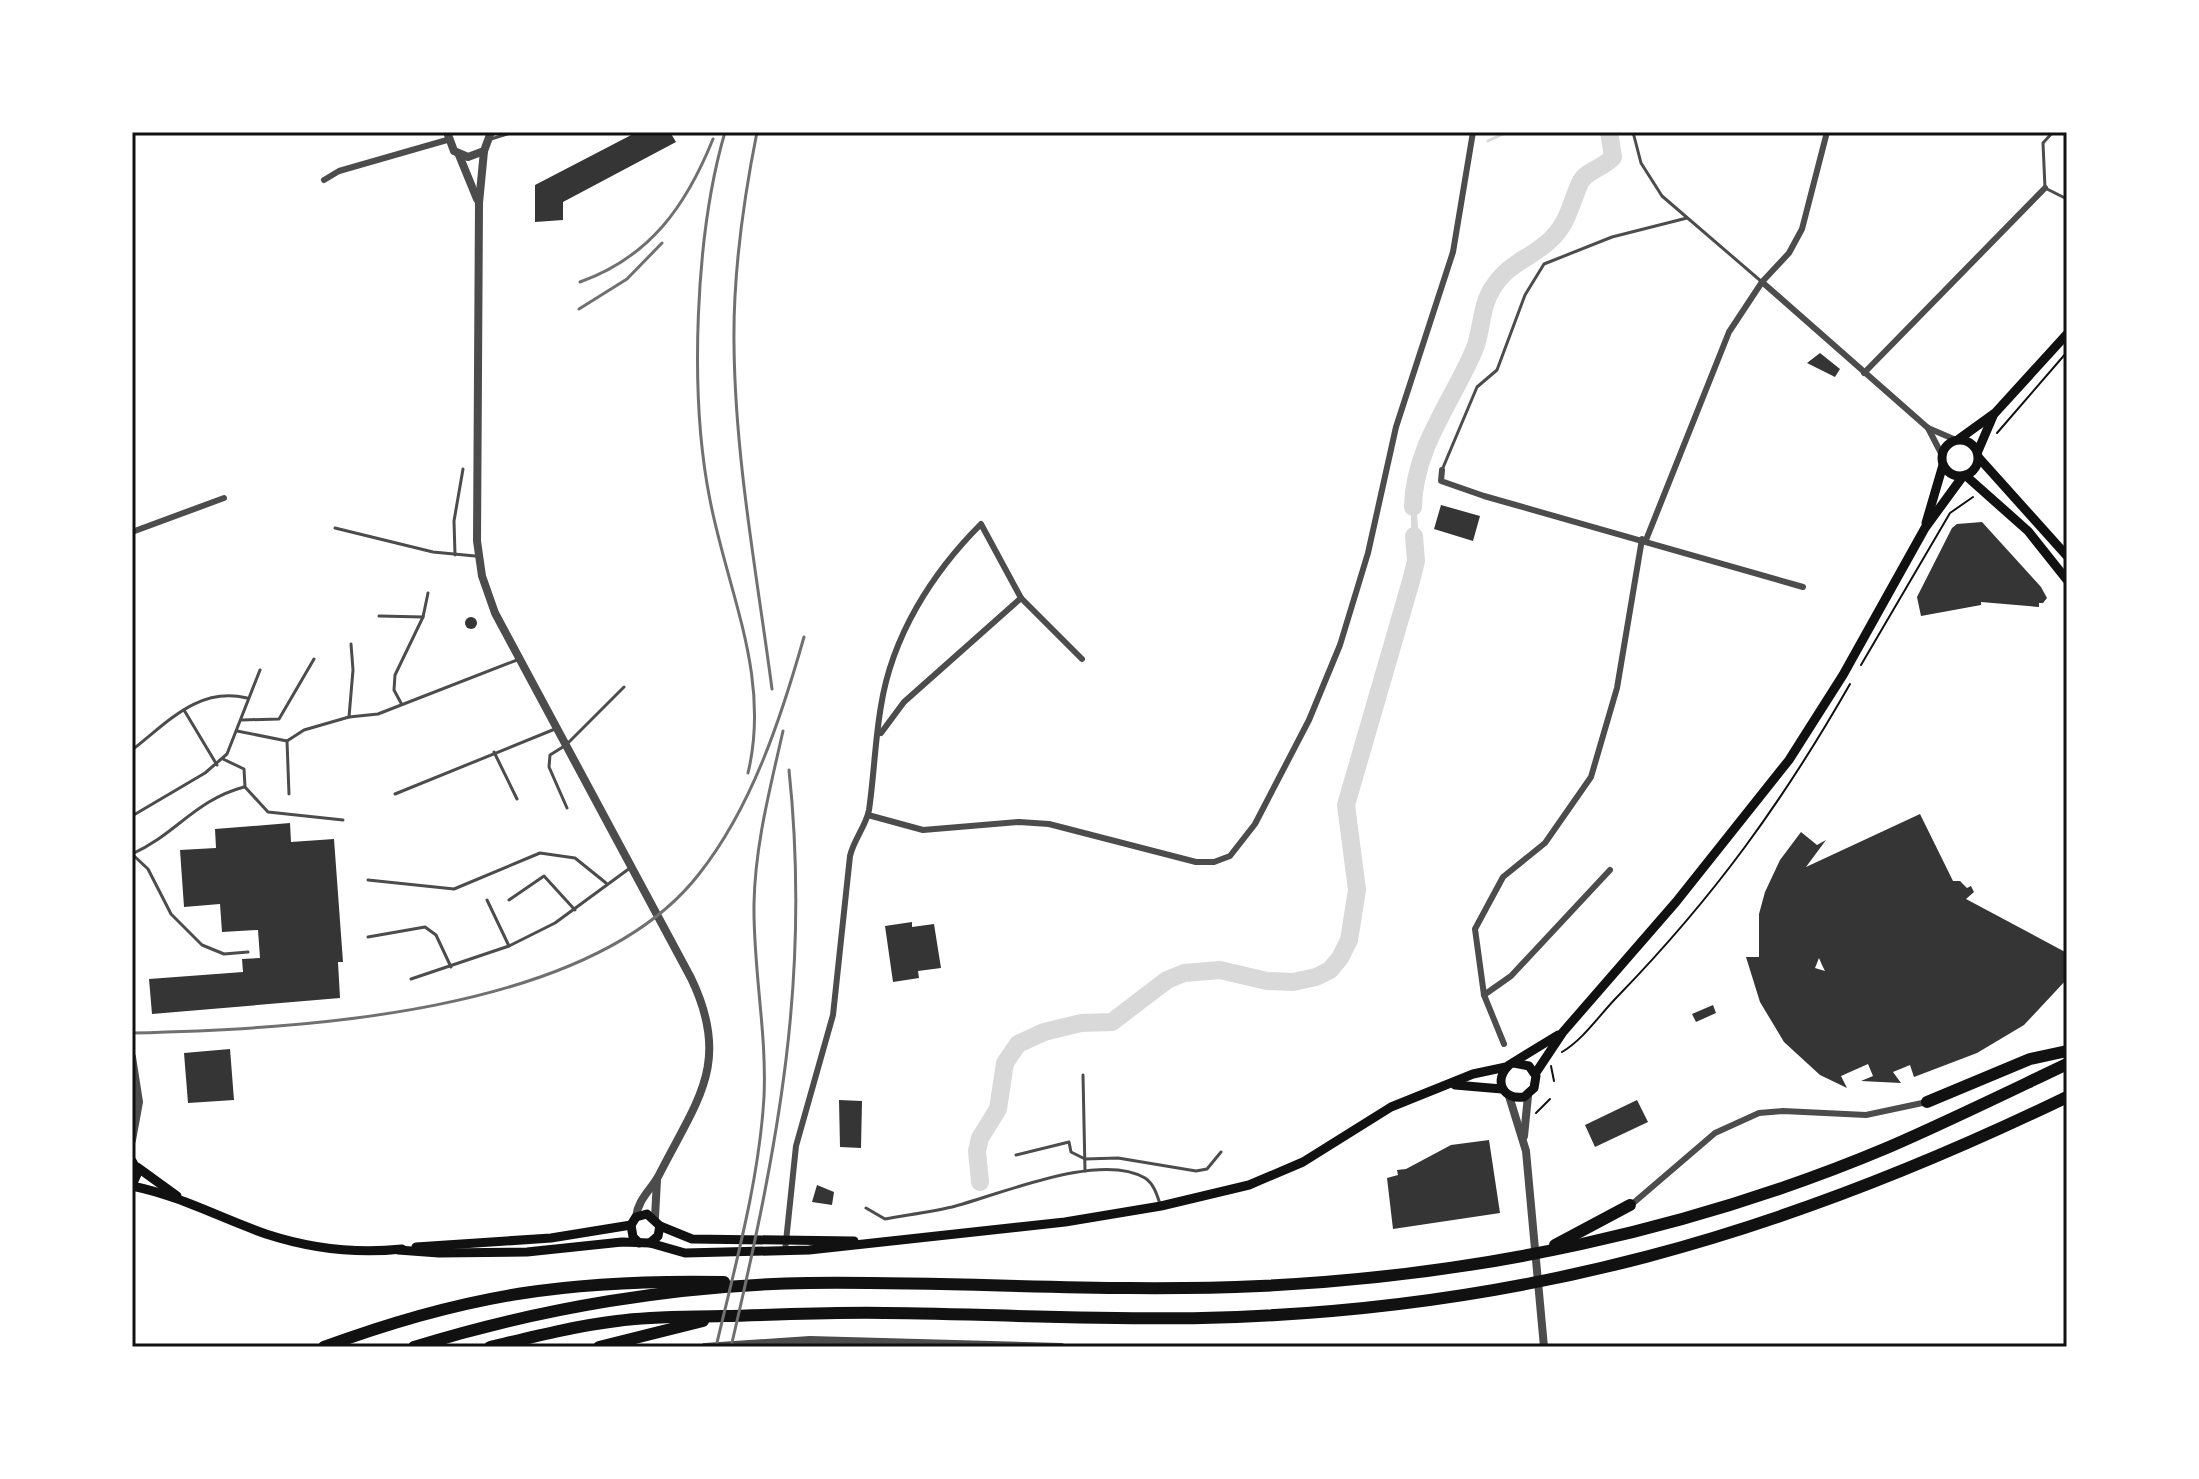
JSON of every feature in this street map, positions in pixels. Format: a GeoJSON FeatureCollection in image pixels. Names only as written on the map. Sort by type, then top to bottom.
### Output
{"type":"FeatureCollection","features":[{"type":"Feature","properties":{"kind":"highway"},"geometry":{"type":"LineString","coordinates":[[1927,1102],[2030,1059],[2067,1051]]}},
{"type":"Feature","properties":{"kind":"highway"},"geometry":{"type":"LineString","coordinates":[[324,1347],[454,1305],[538,1289],[636,1282],[1157,1289],[1264,1286],[1412,1273],[1539,1253],[1640,1230],[1779,1188],[1890,1146],[2067,1064]]}},
{"type":"Feature","properties":{"kind":"highway"},"geometry":{"type":"LineString","coordinates":[[490,1347],[621,1320],[859,1313],[1232,1317],[1381,1307],[1475,1294],[1596,1271],[1752,1229],[1900,1174],[2067,1097]]}},
{"type":"Feature","properties":{"kind":"highway"},"geometry":{"type":"LineString","coordinates":[[1539,1253],[1630,1205]]}},
{"type":"Feature","properties":{"kind":"highway"},"geometry":{"type":"LineString","coordinates":[[414,1347],[489,1326],[601,1304],[675,1293],[804,1283]]}},
{"type":"Feature","properties":{"kind":"highway"},"geometry":{"type":"LineString","coordinates":[[599,1347],[722,1316]]}},
{"type":"Feature","properties":{"kind":"main road"},"geometry":{"type":"LineString","coordinates":[[1925,528],[1946,445],[1995,413],[2067,334]]}},
{"type":"Feature","properties":{"kind":"main road"},"geometry":{"type":"LineString","coordinates":[[1448,1085],[1528,1096],[1534,1088],[1535,1074],[1563,1032],[1676,902],[1789,760],[1843,675],[1925,528],[1964,476],[1973,471],[1995,413]]}},
{"type":"Feature","properties":{"kind":"main road"},"geometry":{"type":"LineString","coordinates":[[1958,439],[1971,442],[2067,556]]}},
{"type":"Feature","properties":{"kind":"main road"},"geometry":{"type":"LineString","coordinates":[[1943,460],[1954,475],[1964,476],[2028,531],[2067,580]]}},
{"type":"Feature","properties":{"kind":"main road"},"geometry":{"type":"LineString","coordinates":[[134,1164],[137,1177],[132,1185],[177,1196],[267,1234],[346,1250],[527,1252],[609,1242],[650,1243],[685,1253],[785,1251],[1014,1228],[1161,1206],[1232,1191],[1284,1172],[1377,1114],[1448,1085],[1510,1065],[1563,1032]]}},
{"type":"Feature","properties":{"kind":"main road"},"geometry":{"type":"LineString","coordinates":[[1510,1065],[1529,1066],[1535,1074]]}},
{"type":"Feature","properties":{"kind":"main road"},"geometry":{"type":"LineString","coordinates":[[1506,1092],[1500,1079],[1510,1065]]}},
{"type":"Feature","properties":{"kind":"main road"},"geometry":{"type":"LineString","coordinates":[[134,1164],[177,1196]]}},
{"type":"Feature","properties":{"kind":"main road"},"geometry":{"type":"LineString","coordinates":[[398,1250],[551,1238],[633,1221],[647,1214],[692,1239],[864,1242]]}},
{"type":"Feature","properties":{"kind":"main road"},"geometry":{"type":"LineString","coordinates":[[633,1221],[633,1237],[639,1243]]}},
{"type":"Feature","properties":{"kind":"main road"},"geometry":{"type":"LineString","coordinates":[[650,1243],[658,1236],[658,1222]]}},
{"type":"Feature","properties":{"kind":"street"},"geometry":{"type":"LineString","coordinates":[[868,815],[923,830],[1019,822],[1049,824],[1196,862],[1214,862],[1230,856],[1255,824],[1309,720],[1357,598],[1396,427],[1453,252],[1473,132]]}},
{"type":"Feature","properties":{"kind":"street"},"geometry":{"type":"LineString","coordinates":[[1504,1044],[1484,995],[1475,929],[1503,877],[1545,843],[1591,777],[1617,688],[1644,540],[1729,332],[1762,282],[1789,253],[1802,229],[1813,198],[1827,132]]}},
{"type":"Feature","properties":{"kind":"street"},"geometry":{"type":"LineString","coordinates":[[491,135],[484,151],[479,203],[478,556],[491,603],[699,994],[710,1035],[705,1089],[657,1179],[643,1196],[633,1221]]}},
{"type":"Feature","properties":{"kind":"street"},"geometry":{"type":"LineString","coordinates":[[324,180],[339,171],[447,136],[459,155],[479,203]]}},
{"type":"Feature","properties":{"kind":"street"},"geometry":{"type":"LineString","coordinates":[[459,155],[477,156],[484,151]]}},
{"type":"Feature","properties":{"kind":"street"},"geometry":{"type":"LineString","coordinates":[[1864,373],[2045,188]]}},
{"type":"Feature","properties":{"kind":"street"},"geometry":{"type":"LineString","coordinates":[[1762,282],[1928,428],[1958,439]]}},
{"type":"Feature","properties":{"kind":"street"},"geometry":{"type":"LineString","coordinates":[[1928,428],[1943,460]]}},
{"type":"Feature","properties":{"kind":"street"},"geometry":{"type":"LineString","coordinates":[[1442,470],[1441,481],[1484,496],[1803,587]]}},
{"type":"Feature","properties":{"kind":"street"},"geometry":{"type":"LineString","coordinates":[[132,532],[224,498]]}},
{"type":"Feature","properties":{"kind":"street"},"geometry":{"type":"LineString","coordinates":[[785,1251],[796,1146],[833,1015],[850,856],[856,835],[868,815],[880,706],[891,666],[922,597],[947,558],[981,524],[1021,598],[1082,659]]}},
{"type":"Feature","properties":{"kind":"street"},"geometry":{"type":"LineString","coordinates":[[879,736],[904,702],[1021,598]]}},
{"type":"Feature","properties":{"kind":"street"},"geometry":{"type":"LineString","coordinates":[[1484,995],[1511,976],[1610,870]]}},
{"type":"Feature","properties":{"kind":"street"},"geometry":{"type":"LineString","coordinates":[[132,1057],[139,1102],[132,1140]]}},
{"type":"Feature","properties":{"kind":"street"},"geometry":{"type":"LineString","coordinates":[[1506,1092],[1524,1137]]}},
{"type":"Feature","properties":{"kind":"street"},"geometry":{"type":"LineString","coordinates":[[1528,1096],[1524,1137],[1544,1347]]}},
{"type":"Feature","properties":{"kind":"street"},"geometry":{"type":"LineString","coordinates":[[1630,1205],[1715,1133],[1759,1113],[1866,1115],[1927,1102]]}},
{"type":"Feature","properties":{"kind":"street"},"geometry":{"type":"LineString","coordinates":[[657,1179],[658,1222]]}},
{"type":"Feature","properties":{"kind":"street"},"geometry":{"type":"LineString","coordinates":[[1534,1347],[1542,1334]]}},
{"type":"Feature","properties":{"kind":"street"},"geometry":{"type":"LineString","coordinates":[[705,1347],[810,1343],[1061,1347]]}},
{"type":"Feature","properties":{"kind":"lane"},"geometry":{"type":"LineString","coordinates":[[491,135],[514,132]]}},
{"type":"Feature","properties":{"kind":"lane"},"geometry":{"type":"LineString","coordinates":[[1633,132],[1649,179],[1687,218],[1762,282]]}},
{"type":"Feature","properties":{"kind":"lane"},"geometry":{"type":"LineString","coordinates":[[2053,132],[2043,143],[2045,188],[2067,199]]}},
{"type":"Feature","properties":{"kind":"lane"},"geometry":{"type":"LineString","coordinates":[[1442,470],[1477,387],[1497,370],[1525,295],[1544,264],[1612,237],[1687,218]]}},
{"type":"Feature","properties":{"kind":"lane"},"geometry":{"type":"LineString","coordinates":[[455,555],[454,521],[463,469]]}},
{"type":"Feature","properties":{"kind":"lane"},"geometry":{"type":"LineString","coordinates":[[335,528],[455,555],[478,556]]}},
{"type":"Feature","properties":{"kind":"lane"},"geometry":{"type":"LineString","coordinates":[[401,703],[394,690],[395,675],[423,617],[428,593]]}},
{"type":"Feature","properties":{"kind":"lane"},"geometry":{"type":"LineString","coordinates":[[379,616],[423,617]]}},
{"type":"Feature","properties":{"kind":"lane"},"geometry":{"type":"LineString","coordinates":[[349,717],[353,670],[351,644]]}},
{"type":"Feature","properties":{"kind":"lane"},"geometry":{"type":"LineString","coordinates":[[242,720],[279,719],[314,659]]}},
{"type":"Feature","properties":{"kind":"lane"},"geometry":{"type":"LineString","coordinates":[[237,731],[287,741],[304,730],[349,717],[378,714],[520,659]]}},
{"type":"Feature","properties":{"kind":"lane"},"geometry":{"type":"LineString","coordinates":[[132,816],[223,759],[242,720],[247,698],[260,670]]}},
{"type":"Feature","properties":{"kind":"lane"},"geometry":{"type":"LineString","coordinates":[[567,808],[549,767],[550,755],[566,745],[624,687]]}},
{"type":"Feature","properties":{"kind":"lane"},"geometry":{"type":"LineString","coordinates":[[132,750],[200,699],[218,694],[247,698]]}},
{"type":"Feature","properties":{"kind":"lane"},"geometry":{"type":"LineString","coordinates":[[184,710],[217,765]]}},
{"type":"Feature","properties":{"kind":"lane"},"geometry":{"type":"LineString","coordinates":[[395,794],[557,728]]}},
{"type":"Feature","properties":{"kind":"lane"},"geometry":{"type":"LineString","coordinates":[[287,741],[289,794]]}},
{"type":"Feature","properties":{"kind":"lane"},"geometry":{"type":"LineString","coordinates":[[494,752],[517,799]]}},
{"type":"Feature","properties":{"kind":"lane"},"geometry":{"type":"LineString","coordinates":[[223,759],[244,769],[245,787],[272,815],[343,820]]}},
{"type":"Feature","properties":{"kind":"lane"},"geometry":{"type":"LineString","coordinates":[[245,787],[223,793],[197,808],[153,845],[132,854],[148,869],[171,914],[202,945],[216,953],[248,952]]}},
{"type":"Feature","properties":{"kind":"lane"},"geometry":{"type":"LineString","coordinates":[[368,880],[454,889],[540,853],[575,858],[606,883]]}},
{"type":"Feature","properties":{"kind":"lane"},"geometry":{"type":"LineString","coordinates":[[411,979],[509,946],[576,910],[606,883],[630,868]]}},
{"type":"Feature","properties":{"kind":"lane"},"geometry":{"type":"LineString","coordinates":[[509,900],[544,876],[576,910]]}},
{"type":"Feature","properties":{"kind":"lane"},"geometry":{"type":"LineString","coordinates":[[487,900],[509,946]]}},
{"type":"Feature","properties":{"kind":"lane"},"geometry":{"type":"LineString","coordinates":[[368,937],[425,927],[436,935],[451,967]]}},
{"type":"Feature","properties":{"kind":"lane"},"geometry":{"type":"LineString","coordinates":[[1083,1075],[1085,1171]]}},
{"type":"Feature","properties":{"kind":"lane"},"geometry":{"type":"LineString","coordinates":[[1016,1155],[1069,1142],[1071,1152],[1085,1159],[1118,1158],[1196,1171],[1207,1169],[1221,1152]]}},
{"type":"Feature","properties":{"kind":"lane"},"geometry":{"type":"LineString","coordinates":[[866,1208],[885,1219],[949,1207],[1050,1177],[1085,1171],[1124,1173],[1145,1178],[1156,1191],[1161,1206]]}},
{"type":"Feature","properties":{"kind":"path"},"geometry":{"type":"LineString","coordinates":[[1993,440],[2067,352]]}},
{"type":"Feature","properties":{"kind":"path"},"geometry":{"type":"LineString","coordinates":[[1969,502],[1977,493]]}},
{"type":"Feature","properties":{"kind":"path"},"geometry":{"type":"LineString","coordinates":[[1554,1080],[1551,1065],[1555,1058],[1573,1044],[1616,998]]}},
{"type":"Feature","properties":{"kind":"path"},"geometry":{"type":"LineString","coordinates":[[1534,1114],[1550,1100]]}},
{"type":"Feature","properties":{"kind":"shaded area"},"geometry":{"type":"Polygon","coordinates":[[[1410,481],[1419,483],[1417,515],[1421,561],[1412,560],[1410,481]]]}},
{"type":"Feature","properties":{"kind":"building"},"geometry":{"type":"Polygon","coordinates":[[[637,132],[670,132],[676,142],[563,202],[563,220],[535,222],[535,185],[637,132]]]}},
{"type":"Feature","properties":{"kind":"building"},"geometry":{"type":"Polygon","coordinates":[[[1820,353],[1840,369],[1835,377],[1807,363],[1820,353]]]}},
{"type":"Feature","properties":{"kind":"building"},"geometry":{"type":"Polygon","coordinates":[[[1441,505],[1480,516],[1473,541],[1434,529],[1441,505]]]}},
{"type":"Feature","properties":{"kind":"building"},"geometry":{"type":"Polygon","coordinates":[[[1982,522],[2041,587],[2047,598],[2039,603],[2039,607],[1981,602],[1981,605],[1921,616],[1917,597],[1952,528],[1957,524],[1982,522]]]}},
{"type":"Feature","properties":{"kind":"building"},"geometry":{"type":"Polygon","coordinates":[[[471,617],[477,623],[471,629],[465,623],[471,617]]]}},
{"type":"Feature","properties":{"kind":"building"},"geometry":{"type":"Polygon","coordinates":[[[1920,814],[1953,881],[1960,881],[1967,888],[1971,886],[1974,892],[1966,899],[2067,953],[2067,979],[2024,1025],[1977,1053],[1914,1077],[1910,1065],[1893,1072],[1901,1083],[1861,1081],[1873,1076],[1868,1064],[1841,1076],[1847,1088],[1820,1075],[1784,1042],[1760,1002],[1746,957],[1759,957],[1759,914],[1765,892],[1780,860],[1801,832],[1817,845],[1826,840],[1806,867],[1920,814]],[[1819,958],[1815,968],[1825,971],[1819,958]]]}},
{"type":"Feature","properties":{"kind":"building"},"geometry":{"type":"Polygon","coordinates":[[[290,823],[291,842],[334,839],[343,962],[338,962],[340,998],[152,1014],[149,979],[243,972],[242,959],[260,958],[258,930],[222,932],[220,904],[184,907],[180,850],[216,848],[215,829],[290,823]]]}},
{"type":"Feature","properties":{"kind":"building"},"geometry":{"type":"Polygon","coordinates":[[[912,922],[912,927],[934,924],[941,968],[918,971],[919,978],[893,982],[885,926],[912,922]]]}},
{"type":"Feature","properties":{"kind":"building"},"geometry":{"type":"Polygon","coordinates":[[[1713,1005],[1716,1013],[1696,1022],[1692,1014],[1713,1005]]]}},
{"type":"Feature","properties":{"kind":"building"},"geometry":{"type":"Polygon","coordinates":[[[230,1049],[234,1100],[188,1103],[184,1053],[230,1049]]]}},
{"type":"Feature","properties":{"kind":"building"},"geometry":{"type":"Polygon","coordinates":[[[839,1100],[862,1101],[861,1148],[840,1147],[839,1100]]]}},
{"type":"Feature","properties":{"kind":"building"},"geometry":{"type":"Polygon","coordinates":[[[1637,1100],[1648,1122],[1595,1147],[1585,1125],[1637,1100]]]}},
{"type":"Feature","properties":{"kind":"building"},"geometry":{"type":"Polygon","coordinates":[[[1489,1140],[1500,1213],[1393,1229],[1387,1178],[1398,1175],[1397,1170],[1406,1169],[1451,1145],[1489,1140]]]}},
{"type":"Feature","properties":{"kind":"building"},"geometry":{"type":"Polygon","coordinates":[[[817,1185],[834,1192],[832,1205],[812,1202],[817,1185]]]}},
{"type":"Feature","properties":{"kind":"waterway"},"geometry":{"type":"LineString","coordinates":[[1488,141],[1507,132]]}},
{"type":"Feature","properties":{"kind":"waterway"},"geometry":{"type":"LineString","coordinates":[[1413,507],[1415,485],[1427,444],[1475,348],[1488,296],[1505,273],[1555,235],[1564,222],[1582,179],[1613,157],[1609,132]]}},
{"type":"Feature","properties":{"kind":"waterway"},"geometry":{"type":"LineString","coordinates":[[980,1182],[977,1151],[980,1138],[998,1109],[1005,1063],[1018,1044],[1044,1032],[1081,1023],[1112,1022],[1167,980],[1184,973],[1220,970],[1267,981],[1293,982],[1330,970],[1340,958],[1349,940],[1357,890],[1346,805],[1411,581],[1416,561],[1414,536]]}},
{"type":"Feature","properties":{"kind":"railway"},"geometry":{"type":"LineString","coordinates":[[725,132],[707,218],[702,266],[698,315],[699,413],[710,500],[751,669],[754,738],[748,773]]}},
{"type":"Feature","properties":{"kind":"railway"},"geometry":{"type":"LineString","coordinates":[[757,132],[747,185],[735,290],[735,387],[743,474],[772,689]]}},
{"type":"Feature","properties":{"kind":"railway"},"geometry":{"type":"LineString","coordinates":[[580,282],[627,259],[663,226],[691,186],[713,139]]}},
{"type":"Feature","properties":{"kind":"railway"},"geometry":{"type":"LineString","coordinates":[[579,309],[627,279],[662,243]]}},
{"type":"Feature","properties":{"kind":"railway"},"geometry":{"type":"LineString","coordinates":[[132,1033],[275,1026],[355,1018],[436,1005],[515,985],[588,958],[650,921],[699,874],[718,848],[763,761],[804,637]]}},
{"type":"Feature","properties":{"kind":"railway"},"geometry":{"type":"LineString","coordinates":[[716,1347],[745,1223],[761,1129],[764,1073],[754,928],[755,882],[764,817],[783,731]]}},
{"type":"Feature","properties":{"kind":"railway"},"geometry":{"type":"LineString","coordinates":[[731,1347],[763,1201],[786,1061],[796,920],[795,846],[789,770]]}}]}
